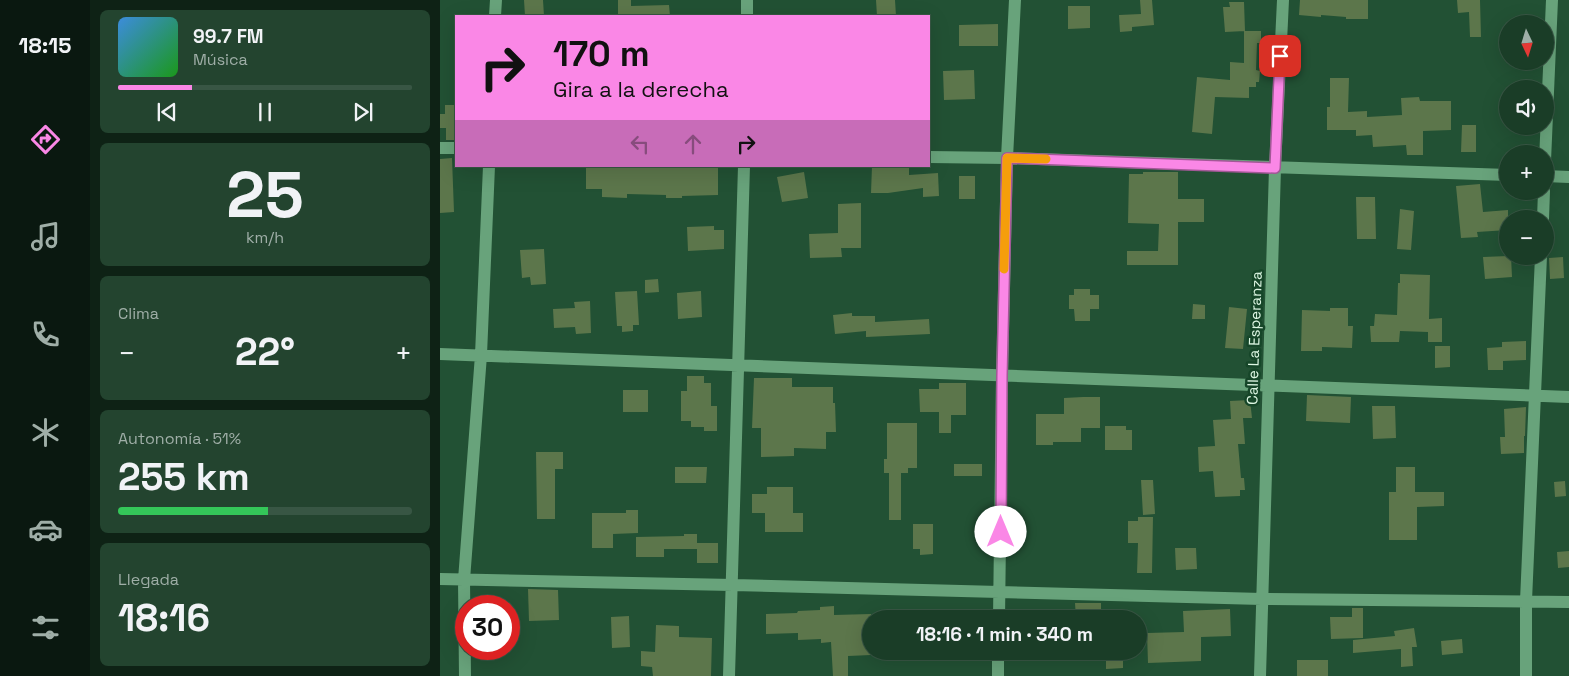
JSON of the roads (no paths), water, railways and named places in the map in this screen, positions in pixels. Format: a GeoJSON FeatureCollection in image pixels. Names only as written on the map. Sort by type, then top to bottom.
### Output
{"type":"FeatureCollection","features":[{"type":"Feature","properties":{"kind":"street"},"geometry":{"type":"LineString","coordinates":[[495,15],[496,0]]}},
{"type":"Feature","properties":{"kind":"street"},"geometry":{"type":"LineString","coordinates":[[747,0],[747,15]]}},
{"type":"Feature","properties":{"kind":"street"},"geometry":{"type":"LineString","coordinates":[[999,610],[1007,158],[1015,0]]}},
{"type":"Feature","properties":{"kind":"street","name":"Calle La Esperanza"},"geometry":{"type":"LineString","coordinates":[[1260,676],[1275,168],[1283,0]]}},
{"type":"Feature","properties":{"kind":"street"},"geometry":{"type":"LineString","coordinates":[[1546,145],[1552,0]]}},
{"type":"Feature","properties":{"kind":"street"},"geometry":{"type":"LineString","coordinates":[[440,148],[455,148]]}},
{"type":"Feature","properties":{"kind":"street"},"geometry":{"type":"LineString","coordinates":[[930,157],[1499,175]]}},
{"type":"Feature","properties":{"kind":"street"},"geometry":{"type":"LineString","coordinates":[[465,676],[464,580],[481,355],[489,167]]}},
{"type":"Feature","properties":{"kind":"street"},"geometry":{"type":"LineString","coordinates":[[729,676],[744,167]]}},
{"type":"Feature","properties":{"kind":"street"},"geometry":{"type":"LineString","coordinates":[[1554,176],[1569,177]]}},
{"type":"Feature","properties":{"kind":"street"},"geometry":{"type":"LineString","coordinates":[[1526,676],[1526,601],[1541,265]]}},
{"type":"Feature","properties":{"kind":"street"},"geometry":{"type":"LineString","coordinates":[[440,354],[1569,397]]}},
{"type":"Feature","properties":{"kind":"street"},"geometry":{"type":"LineString","coordinates":[[440,579],[1000,591],[1262,599],[1569,602]]}},
{"type":"Feature","properties":{"kind":"street"},"geometry":{"type":"LineString","coordinates":[[998,660],[998,676]]}}]}
